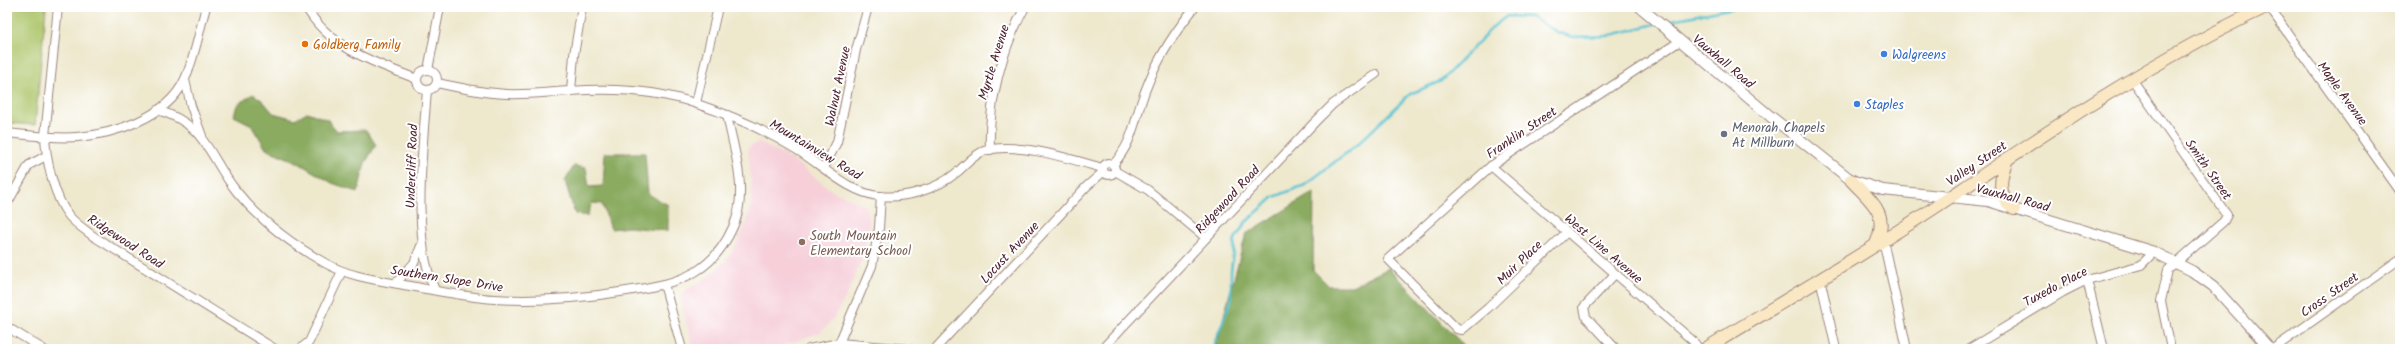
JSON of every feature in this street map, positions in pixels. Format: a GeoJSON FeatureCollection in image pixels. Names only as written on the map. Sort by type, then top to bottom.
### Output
{"type":"FeatureCollection","features":[{"type":"Feature","properties":{"kind":"main road","name":"Valley Street"},"geometry":{"type":"LineString","coordinates":[[1704,349],[1880,242],[1952,196],[2007,158],[2132,79],[2218,29],[2266,7]]}},
{"type":"Feature","properties":{"kind":"main road"},"geometry":{"type":"LineString","coordinates":[[2007,158],[2000,176],[2000,189],[2006,201],[2014,209]]}},
{"type":"Feature","properties":{"kind":"main road"},"geometry":{"type":"LineString","coordinates":[[1851,180],[1881,214],[1880,242]]}},
{"type":"Feature","properties":{"kind":"street","name":"Ridgewood Road"},"geometry":{"type":"LineString","coordinates":[[58,7],[45,136],[46,156],[62,203],[68,214],[76,224],[275,349]]}},
{"type":"Feature","properties":{"kind":"street"},"geometry":{"type":"LineString","coordinates":[[7,133],[76,138],[94,135],[129,125],[157,110],[173,96],[185,80],[206,7]]}},
{"type":"Feature","properties":{"kind":"street"},"geometry":{"type":"LineString","coordinates":[[306,7],[318,26],[343,46],[382,66],[417,79]]}},
{"type":"Feature","properties":{"kind":"street"},"geometry":{"type":"LineString","coordinates":[[428,70],[440,7]]}},
{"type":"Feature","properties":{"kind":"street"},"geometry":{"type":"LineString","coordinates":[[571,91],[574,55],[582,7]]}},
{"type":"Feature","properties":{"kind":"street"},"geometry":{"type":"LineString","coordinates":[[696,103],[718,7]]}},
{"type":"Feature","properties":{"kind":"street","name":"Walnut Avenue"},"geometry":{"type":"LineString","coordinates":[[824,168],[838,142],[856,50],[868,7]]}},
{"type":"Feature","properties":{"kind":"street","name":"Myrtle Avenue"},"geometry":{"type":"LineString","coordinates":[[990,150],[990,115],[996,87],[1008,47],[1025,7]]}},
{"type":"Feature","properties":{"kind":"street"},"geometry":{"type":"LineString","coordinates":[[1114,168],[1128,145],[1141,103],[1167,46],[1195,7]]}},
{"type":"Feature","properties":{"kind":"street","name":"Vauxhall Road"},"geometry":{"type":"LineString","coordinates":[[1640,7],[1770,116],[1851,180],[1883,190],[1952,196],[1988,201],[2154,252],[2176,261],[2212,286],[2272,349]]}},
{"type":"Feature","properties":{"kind":"street","name":"Maple Avenue"},"geometry":{"type":"LineString","coordinates":[[2269,7],[2400,191]]}},
{"type":"Feature","properties":{"kind":"street","name":"Franklin Street"},"geometry":{"type":"LineString","coordinates":[[1388,259],[1491,166],[1680,41]]}},
{"type":"Feature","properties":{"kind":"street"},"geometry":{"type":"LineString","coordinates":[[428,70],[436,76],[436,83],[432,88],[426,90],[419,85],[417,79],[422,71],[428,70]]}},
{"type":"Feature","properties":{"kind":"street","name":"Ridgewood Road"},"geometry":{"type":"LineString","coordinates":[[1102,349],[1328,109],[1376,74]]}},
{"type":"Feature","properties":{"kind":"street","name":"Smith Street"},"geometry":{"type":"LineString","coordinates":[[2132,79],[2226,215],[2224,221],[2176,261]]}},
{"type":"Feature","properties":{"kind":"street"},"geometry":{"type":"LineString","coordinates":[[185,80],[191,106],[203,139]]}},
{"type":"Feature","properties":{"kind":"street","name":"Mountainview Road"},"geometry":{"type":"LineString","coordinates":[[436,83],[462,89],[508,94],[571,91],[643,92],[696,103],[727,115],[779,139],[854,187],[881,196],[904,194],[934,186],[955,174],[976,155],[990,150],[1024,151],[1103,170]]}},
{"type":"Feature","properties":{"kind":"street","name":"Undercliff Road"},"geometry":{"type":"LineString","coordinates":[[426,90],[422,164],[422,244],[427,271],[435,290]]}},
{"type":"Feature","properties":{"kind":"street","name":"Southern Slope Drive"},"geometry":{"type":"LineString","coordinates":[[157,110],[180,118],[203,139],[237,192],[259,215],[305,251],[342,271],[396,283],[494,299],[559,300],[595,296],[664,284],[683,278],[703,267],[717,253],[732,228],[738,208],[740,178],[727,115]]}},
{"type":"Feature","properties":{"kind":"street"},"geometry":{"type":"LineString","coordinates":[[7,204],[29,165],[46,156]]}},
{"type":"Feature","properties":{"kind":"street"},"geometry":{"type":"LineString","coordinates":[[1103,170],[1106,163],[1148,190],[1206,238]]}},
{"type":"Feature","properties":{"kind":"street","name":"West Line Avenue"},"geometry":{"type":"LineString","coordinates":[[1491,166],[1693,341],[1699,349]]}},
{"type":"Feature","properties":{"kind":"street","name":"Locust Avenue"},"geometry":{"type":"LineString","coordinates":[[935,349],[1103,170]]}},
{"type":"Feature","properties":{"kind":"street"},"geometry":{"type":"LineString","coordinates":[[839,343],[872,266],[879,228],[881,196]]}},
{"type":"Feature","properties":{"kind":"street","name":"Muir Place"},"geometry":{"type":"LineString","coordinates":[[1388,259],[1457,329],[1462,330],[1488,308],[1567,232]]}},
{"type":"Feature","properties":{"kind":"street"},"geometry":{"type":"LineString","coordinates":[[1880,242],[1907,349]]}},
{"type":"Feature","properties":{"kind":"street","name":"Undercliff Road"},"geometry":{"type":"LineString","coordinates":[[396,283],[414,263],[422,244]]}},
{"type":"Feature","properties":{"kind":"street","name":"Tuxedo Place"},"geometry":{"type":"LineString","coordinates":[[1969,349],[2087,280],[2133,269],[2146,262],[2154,252]]}},
{"type":"Feature","properties":{"kind":"street","name":"Cross Street"},"geometry":{"type":"LineString","coordinates":[[2272,349],[2400,259]]}},
{"type":"Feature","properties":{"kind":"street"},"geometry":{"type":"LineString","coordinates":[[2171,349],[2161,301],[2168,270],[2176,261]]}},
{"type":"Feature","properties":{"kind":"street"},"geometry":{"type":"LineString","coordinates":[[300,349],[309,342],[342,271]]}},
{"type":"Feature","properties":{"kind":"street"},"geometry":{"type":"LineString","coordinates":[[1615,274],[1584,307],[1586,316],[1616,349]]}},
{"type":"Feature","properties":{"kind":"street"},"geometry":{"type":"LineString","coordinates":[[1820,278],[1836,349]]}},
{"type":"Feature","properties":{"kind":"street"},"geometry":{"type":"LineString","coordinates":[[2087,280],[2104,349]]}},
{"type":"Feature","properties":{"kind":"street"},"geometry":{"type":"LineString","coordinates":[[664,284],[682,349]]}},
{"type":"Feature","properties":{"kind":"street"},"geometry":{"type":"LineString","coordinates":[[7,327],[43,349]]}},
{"type":"Feature","properties":{"kind":"street"},"geometry":{"type":"LineString","coordinates":[[810,349],[839,343],[910,349]]}},
{"type":"Feature","properties":{"kind":"shaded area","name":"South Mountain Elementary School"},"geometry":{"type":"Polygon","coordinates":[[[760,142],[798,164],[832,191],[861,203],[866,208],[870,224],[864,254],[849,291],[833,319],[820,333],[774,349],[693,349],[680,297],[682,292],[709,276],[725,261],[735,247],[747,221],[751,207],[751,181],[748,150],[750,146],[760,142]]]}},
{"type":"Feature","properties":{"kind":"green space"},"geometry":{"type":"Polygon","coordinates":[[[7,7],[46,7],[35,125],[7,123],[7,7]]]}},
{"type":"Feature","properties":{"kind":"green space"},"geometry":{"type":"Polygon","coordinates":[[[253,94],[263,101],[273,113],[295,119],[307,112],[328,120],[337,131],[366,130],[376,145],[365,163],[358,192],[332,183],[297,162],[266,149],[252,125],[234,116],[237,105],[253,94]]]}},
{"type":"Feature","properties":{"kind":"green space"},"geometry":{"type":"Polygon","coordinates":[[[605,153],[645,153],[648,194],[668,205],[668,231],[629,227],[611,229],[602,204],[592,203],[587,216],[575,214],[565,181],[574,166],[586,168],[589,187],[603,186],[605,153]]]}},
{"type":"Feature","properties":{"kind":"green space"},"geometry":{"type":"Polygon","coordinates":[[[1314,192],[1313,270],[1329,286],[1352,286],[1389,268],[1467,349],[1215,349],[1246,234],[1314,192]]]}},
{"type":"Feature","properties":{"kind":"waterway"},"geometry":{"type":"LineString","coordinates":[[1662,22],[1738,7]]}},
{"type":"Feature","properties":{"kind":"waterway"},"geometry":{"type":"LineString","coordinates":[[1212,349],[1231,301],[1231,271],[1235,239],[1246,222],[1274,197],[1305,185],[1358,144],[1410,94],[1441,81],[1495,25],[1507,16],[1531,17],[1559,33],[1574,37],[1607,36],[1655,24]]}},
{"type":"Feature","properties":{"kind":"place","name":"Goldberg Family"},"geometry":{"type":"Point","coordinates":[305,44]}},
{"type":"Feature","properties":{"kind":"place","name":"Walgreens"},"geometry":{"type":"Point","coordinates":[1884,54]}},
{"type":"Feature","properties":{"kind":"place","name":"Staples"},"geometry":{"type":"Point","coordinates":[1857,104]}},
{"type":"Feature","properties":{"kind":"place","name":"Menorah Chapels At Millburn"},"geometry":{"type":"Point","coordinates":[1724,134]}},
{"type":"Feature","properties":{"kind":"place","name":"South Mountain Elementary School"},"geometry":{"type":"Point","coordinates":[802,242]}}]}
